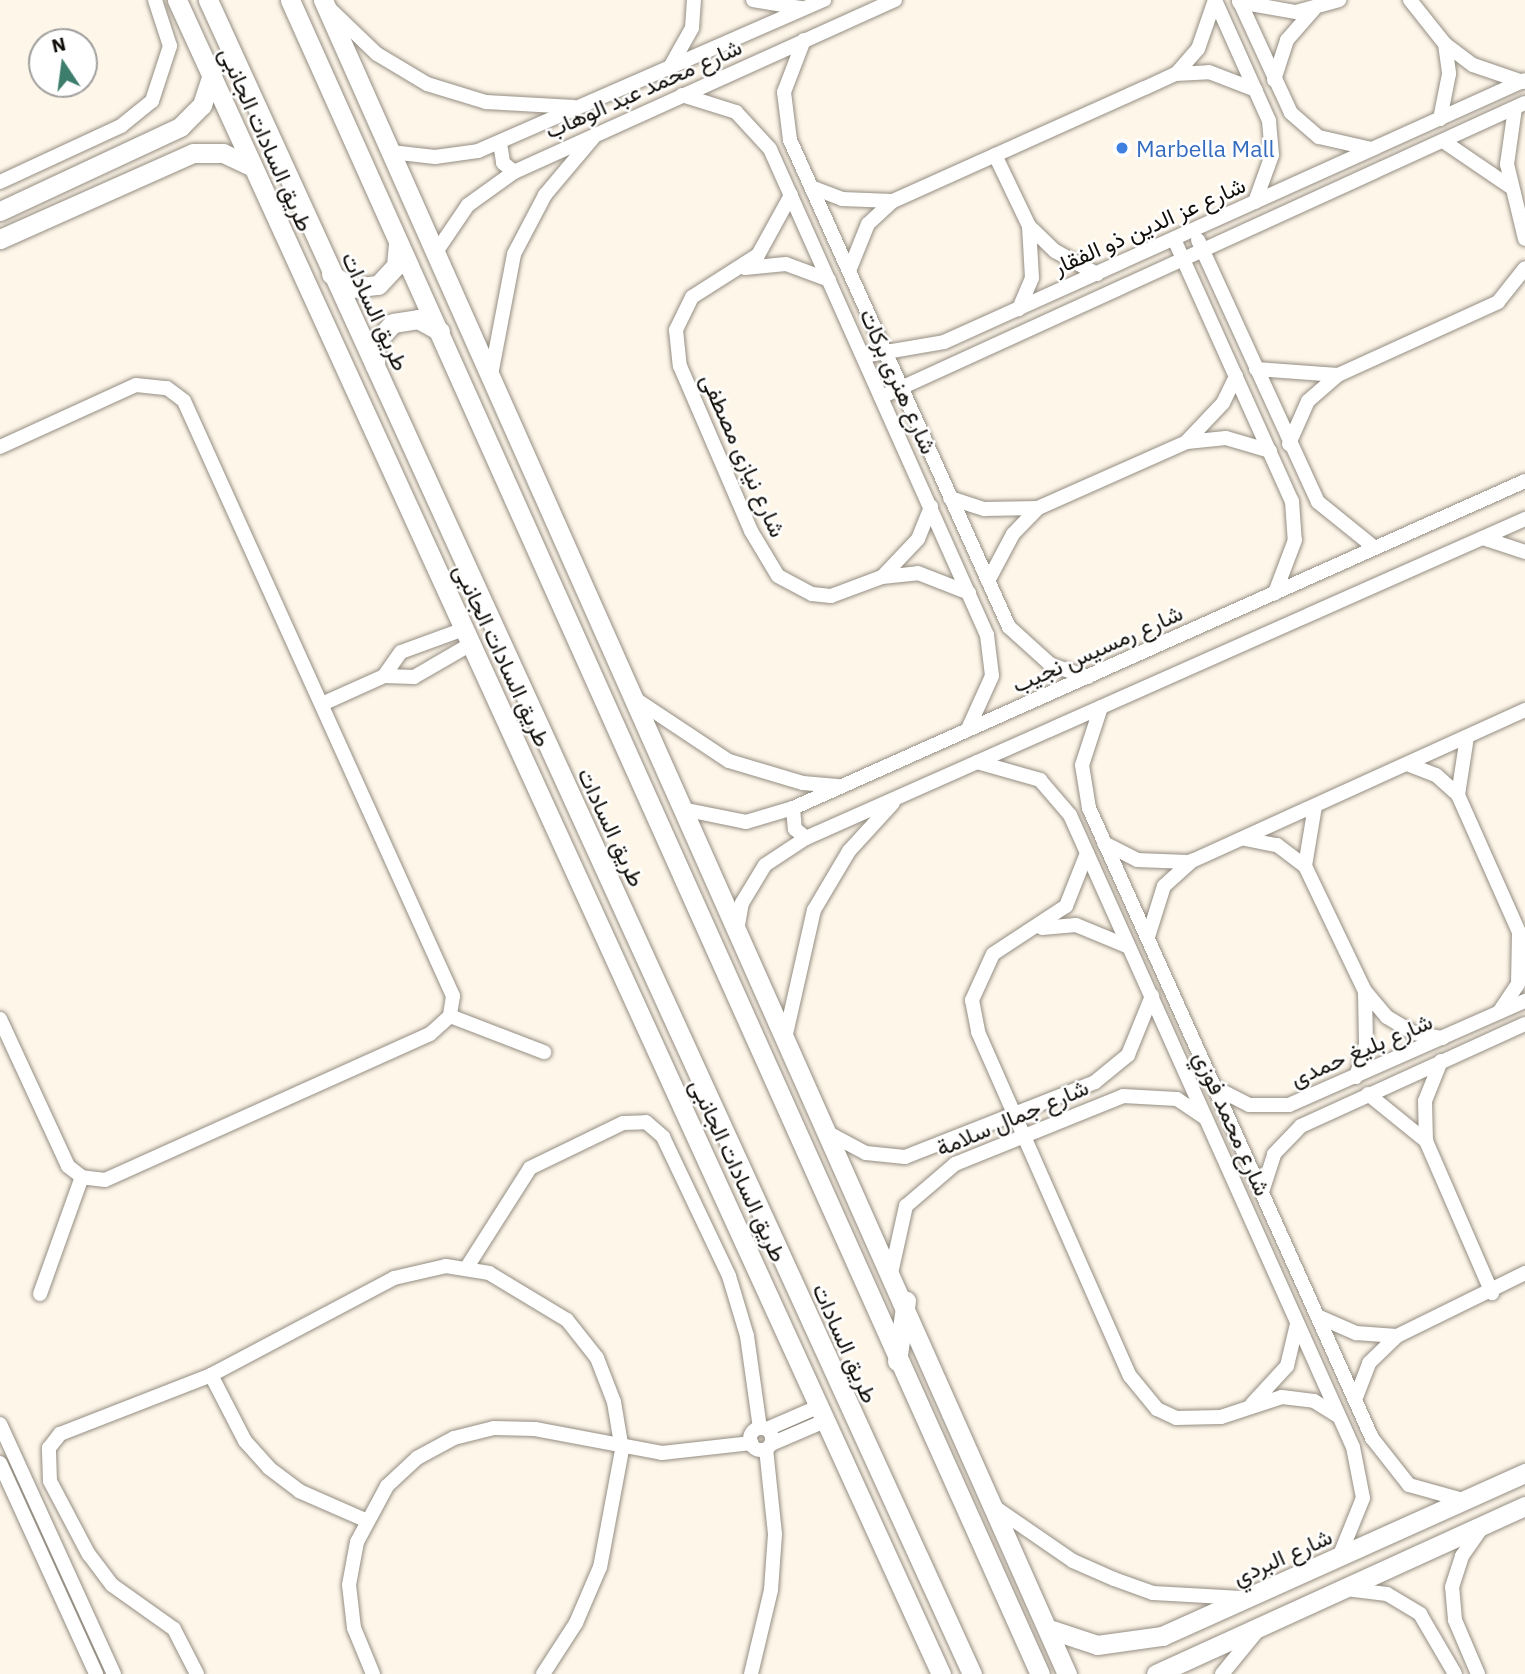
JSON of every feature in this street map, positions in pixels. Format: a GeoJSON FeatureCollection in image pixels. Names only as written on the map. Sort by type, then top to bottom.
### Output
{"type":"FeatureCollection","features":[{"type":"Feature","properties":{"kind":"street"},"geometry":{"type":"LineString","coordinates":[[0,182],[121,126],[152,101],[170,46],[155,0]]}},
{"type":"Feature","properties":{"kind":"street","name":"طريق السادات الجانبى"},"geometry":{"type":"LineString","coordinates":[[177,0],[941,1674]]}},
{"type":"Feature","properties":{"kind":"street","name":"طريق السادات"},"geometry":{"type":"LineString","coordinates":[[208,0],[331,273],[418,453],[876,1469],[972,1674]]}},
{"type":"Feature","properties":{"kind":"street","name":"طريق السادات"},"geometry":{"type":"LineString","coordinates":[[290,0],[549,573],[897,1363],[1040,1674]]}},
{"type":"Feature","properties":{"kind":"street"},"geometry":{"type":"LineString","coordinates":[[669,69],[691,28],[694,0]]}},
{"type":"Feature","properties":{"kind":"street"},"geometry":{"type":"LineString","coordinates":[[753,0],[806,8]]}},
{"type":"Feature","properties":{"kind":"street","name":"شارع محمد عبد الوهاب"},"geometry":{"type":"LineString","coordinates":[[391,152],[457,156],[500,143],[824,0]]}},
{"type":"Feature","properties":{"kind":"street","name":"شارع محمد عبد الوهاب"},"geometry":{"type":"LineString","coordinates":[[436,252],[468,205],[514,172],[895,0]]}},
{"type":"Feature","properties":{"kind":"street"},"geometry":{"type":"LineString","coordinates":[[1175,74],[1198,49],[1215,0]]}},
{"type":"Feature","properties":{"kind":"street"},"geometry":{"type":"LineString","coordinates":[[1215,0],[1269,121],[1272,155],[1255,202]]}},
{"type":"Feature","properties":{"kind":"street"},"geometry":{"type":"LineString","coordinates":[[1239,1],[1277,13],[1315,8],[1339,0]]}},
{"type":"Feature","properties":{"kind":"street"},"geometry":{"type":"LineString","coordinates":[[1410,0],[1445,44],[1473,65],[1524,81]]}},
{"type":"Feature","properties":{"kind":"street"},"geometry":{"type":"LineString","coordinates":[[323,1],[377,54],[427,84],[519,107],[586,106]]}},
{"type":"Feature","properties":{"kind":"street"},"geometry":{"type":"LineString","coordinates":[[323,1],[491,375],[512,431],[906,1300],[962,1439],[1052,1630],[1067,1674]]}},
{"type":"Feature","properties":{"kind":"street"},"geometry":{"type":"LineString","coordinates":[[1239,1],[1291,113],[1319,137],[1374,149]]}},
{"type":"Feature","properties":{"kind":"street"},"geometry":{"type":"LineString","coordinates":[[1274,80],[1287,40],[1315,8]]}},
{"type":"Feature","properties":{"kind":"street"},"geometry":{"type":"LineString","coordinates":[[0,211],[158,139],[192,117],[212,75],[221,29]]}},
{"type":"Feature","properties":{"kind":"street","name":"شارع هنرى بركات"},"geometry":{"type":"LineString","coordinates":[[804,40],[783,108],[811,187],[988,581],[1021,642],[1051,665],[1088,677]]}},
{"type":"Feature","properties":{"kind":"street"},"geometry":{"type":"LineString","coordinates":[[1440,119],[1449,74],[1445,44]]}},
{"type":"Feature","properties":{"kind":"street"},"geometry":{"type":"LineString","coordinates":[[849,271],[859,239],[893,201],[1175,74],[1209,72],[1255,90]]}},
{"type":"Feature","properties":{"kind":"street","name":"شارع عز الدين ذو الفقار"},"geometry":{"type":"LineString","coordinates":[[863,356],[883,348],[929,345],[993,321],[1524,81]]}},
{"type":"Feature","properties":{"kind":"street","name":"شارع هنرى بركات"},"geometry":{"type":"LineString","coordinates":[[682,95],[721,104],[750,122],[791,195],[970,593],[987,635],[992,676],[966,732]]}},
{"type":"Feature","properties":{"kind":"street"},"geometry":{"type":"LineString","coordinates":[[1520,105],[1507,149],[1509,186],[1525,239]]}},
{"type":"Feature","properties":{"kind":"street","name":"شارع عز الدين ذو الفقار"},"geometry":{"type":"LineString","coordinates":[[881,397],[1001,339],[1520,105]]}},
{"type":"Feature","properties":{"kind":"street"},"geometry":{"type":"LineString","coordinates":[[491,375],[514,254],[545,195],[597,133]]}},
{"type":"Feature","properties":{"kind":"street"},"geometry":{"type":"LineString","coordinates":[[158,139],[169,162]]}},
{"type":"Feature","properties":{"kind":"street"},"geometry":{"type":"LineString","coordinates":[[1443,141],[1509,186]]}},
{"type":"Feature","properties":{"kind":"street"},"geometry":{"type":"LineString","coordinates":[[500,143],[503,163],[514,172]]}},
{"type":"Feature","properties":{"kind":"street"},"geometry":{"type":"LineString","coordinates":[[0,239],[169,162],[208,152],[251,166]]}},
{"type":"Feature","properties":{"kind":"street"},"geometry":{"type":"LineString","coordinates":[[995,155],[1029,226],[1034,262],[1019,309]]}},
{"type":"Feature","properties":{"kind":"street"},"geometry":{"type":"LineString","coordinates":[[811,187],[842,199],[893,201]]}},
{"type":"Feature","properties":{"kind":"street","name":"شارع نيازى مصطفى"},"geometry":{"type":"LineString","coordinates":[[791,195],[773,237],[740,269],[692,297],[679,321],[675,348],[751,531],[778,576],[812,594],[831,596],[882,577],[918,573],[970,593]]}},
{"type":"Feature","properties":{"kind":"street"},"geometry":{"type":"LineString","coordinates":[[1029,226],[1055,251],[1097,274]]}},
{"type":"Feature","properties":{"kind":"street"},"geometry":{"type":"LineString","coordinates":[[1193,230],[1289,444],[1318,502],[1376,548]]}},
{"type":"Feature","properties":{"kind":"street"},"geometry":{"type":"LineString","coordinates":[[1174,239],[1270,451],[1295,520],[1291,559],[1275,593]]}},
{"type":"Feature","properties":{"kind":"street"},"geometry":{"type":"LineString","coordinates":[[331,273],[352,288],[378,285],[396,266],[398,240]]}},
{"type":"Feature","properties":{"kind":"street","name":"شارع نيازى مصطفى"},"geometry":{"type":"LineString","coordinates":[[740,269],[786,264],[829,280]]}},
{"type":"Feature","properties":{"kind":"street"},"geometry":{"type":"LineString","coordinates":[[1289,444],[1308,401],[1338,375],[1499,302],[1525,268]]}},
{"type":"Feature","properties":{"kind":"street"},"geometry":{"type":"LineString","coordinates":[[375,367],[376,342],[393,323],[418,319],[440,331]]}},
{"type":"Feature","properties":{"kind":"street"},"geometry":{"type":"LineString","coordinates":[[993,321],[1001,339]]}},
{"type":"Feature","properties":{"kind":"street"},"geometry":{"type":"LineString","coordinates":[[1255,369],[1338,375]]}},
{"type":"Feature","properties":{"kind":"street"},"geometry":{"type":"LineString","coordinates":[[1187,442],[1223,403],[1236,376]]}},
{"type":"Feature","properties":{"kind":"street"},"geometry":{"type":"LineString","coordinates":[[0,447],[136,385],[177,394],[190,410],[450,986],[450,1016],[430,1034],[105,1180],[82,1177],[63,1158],[0,1018]]}},
{"type":"Feature","properties":{"kind":"street"},"geometry":{"type":"LineString","coordinates":[[371,425],[418,453]]}},
{"type":"Feature","properties":{"kind":"street"},"geometry":{"type":"LineString","coordinates":[[506,477],[512,431]]}},
{"type":"Feature","properties":{"kind":"street"},"geometry":{"type":"LineString","coordinates":[[950,498],[993,510],[1038,508],[1187,442],[1226,438],[1270,451]]}},
{"type":"Feature","properties":{"kind":"street","name":"شارع رمسيس نجيب"},"geometry":{"type":"LineString","coordinates":[[682,809],[746,822],[793,808],[1525,481]]}},
{"type":"Feature","properties":{"kind":"street","name":"شارع نيازى مصطفى"},"geometry":{"type":"LineString","coordinates":[[882,577],[918,540],[931,507]]}},
{"type":"Feature","properties":{"kind":"street"},"geometry":{"type":"LineString","coordinates":[[988,581],[1003,549],[1038,508]]}},
{"type":"Feature","properties":{"kind":"street"},"geometry":{"type":"LineString","coordinates":[[738,925],[752,883],[765,865],[806,838],[1525,519]]}},
{"type":"Feature","properties":{"kind":"street"},"geometry":{"type":"LineString","coordinates":[[450,598],[455,535]]}},
{"type":"Feature","properties":{"kind":"street"},"geometry":{"type":"LineString","coordinates":[[1481,538],[1525,552]]}},
{"type":"Feature","properties":{"kind":"street"},"geometry":{"type":"LineString","coordinates":[[549,573],[589,601]]}},
{"type":"Feature","properties":{"kind":"street"},"geometry":{"type":"LineString","coordinates":[[322,704],[384,676],[414,677],[467,636]]}},
{"type":"Feature","properties":{"kind":"street"},"geometry":{"type":"LineString","coordinates":[[384,676],[401,652],[467,636]]}},
{"type":"Feature","properties":{"kind":"street"},"geometry":{"type":"LineString","coordinates":[[426,645],[434,664]]}},
{"type":"Feature","properties":{"kind":"street"},"geometry":{"type":"LineString","coordinates":[[631,696],[729,761],[803,783],[841,786]]}},
{"type":"Feature","properties":{"kind":"street","name":"شارع محمد فوزي"},"geometry":{"type":"LineString","coordinates":[[1101,707],[1082,765],[1089,808],[1372,1438],[1409,1485],[1465,1500]]}},
{"type":"Feature","properties":{"kind":"street"},"geometry":{"type":"LineString","coordinates":[[1034,930],[1076,925],[1130,948],[1148,940],[1154,902],[1192,861],[1525,710]]}},
{"type":"Feature","properties":{"kind":"street"},"geometry":{"type":"LineString","coordinates":[[508,726],[548,744]]}},
{"type":"Feature","properties":{"kind":"street"},"geometry":{"type":"LineString","coordinates":[[1458,795],[1467,737]]}},
{"type":"Feature","properties":{"kind":"street","name":"شارع محمد فوزي"},"geometry":{"type":"LineString","coordinates":[[977,762],[1040,780],[1070,815],[1087,851],[1353,1447],[1363,1498],[1339,1557]]}},
{"type":"Feature","properties":{"kind":"street"},"geometry":{"type":"LineString","coordinates":[[1408,764],[1436,775],[1458,795],[1522,935],[1518,984],[1499,1013]]}},
{"type":"Feature","properties":{"kind":"street"},"geometry":{"type":"LineString","coordinates":[[786,1034],[814,910],[849,851],[900,796]]}},
{"type":"Feature","properties":{"kind":"street"},"geometry":{"type":"LineString","coordinates":[[1305,866],[1315,806]]}},
{"type":"Feature","properties":{"kind":"street"},"geometry":{"type":"LineString","coordinates":[[793,808],[795,829],[806,838]]}},
{"type":"Feature","properties":{"kind":"street"},"geometry":{"type":"LineString","coordinates":[[1070,815],[1089,808]]}},
{"type":"Feature","properties":{"kind":"street"},"geometry":{"type":"LineString","coordinates":[[1242,838],[1277,845],[1305,866],[1365,991],[1399,1026],[1444,1038]]}},
{"type":"Feature","properties":{"kind":"street"},"geometry":{"type":"LineString","coordinates":[[1104,843],[1146,862],[1192,861]]}},
{"type":"Feature","properties":{"kind":"street"},"geometry":{"type":"LineString","coordinates":[[1087,851],[1077,890],[1034,930],[993,954],[972,1000],[978,1032],[1141,1394],[1157,1409],[1198,1421],[1252,1404],[1299,1398],[1340,1418]]}},
{"type":"Feature","properties":{"kind":"street"},"geometry":{"type":"LineString","coordinates":[[1356,1077],[1366,1044],[1365,991]]}},
{"type":"Feature","properties":{"kind":"street","name":"شارع جمال سلامة"},"geometry":{"type":"LineString","coordinates":[[832,1135],[866,1153],[905,1157],[1016,1115],[1113,1070],[1140,1037],[1152,996]]}},
{"type":"Feature","properties":{"kind":"street","name":"شارع بليغ حمدى"},"geometry":{"type":"LineString","coordinates":[[1214,1087],[1269,1108],[1310,1098],[1525,1001]]}},
{"type":"Feature","properties":{"kind":"street"},"geometry":{"type":"LineString","coordinates":[[450,1016],[544,1052]]}},
{"type":"Feature","properties":{"kind":"street"},"geometry":{"type":"LineString","coordinates":[[1468,1027],[1473,1047]]}},
{"type":"Feature","properties":{"kind":"street","name":"شارع بليغ حمدى"},"geometry":{"type":"LineString","coordinates":[[1262,1194],[1274,1154],[1319,1116],[1523,1027]]}},
{"type":"Feature","properties":{"kind":"street"},"geometry":{"type":"LineString","coordinates":[[1441,1061],[1425,1101],[1426,1141],[1492,1293]]}},
{"type":"Feature","properties":{"kind":"street","name":"شارع جمال سلامة"},"geometry":{"type":"LineString","coordinates":[[892,1269],[897,1226],[919,1189],[947,1168],[1025,1135],[1141,1093],[1177,1099],[1206,1119]]}},
{"type":"Feature","properties":{"kind":"street"},"geometry":{"type":"LineString","coordinates":[[1368,1094],[1426,1141]]}},
{"type":"Feature","properties":{"kind":"street"},"geometry":{"type":"LineString","coordinates":[[1310,1098],[1309,1110],[1319,1116]]}},
{"type":"Feature","properties":{"kind":"street"},"geometry":{"type":"LineString","coordinates":[[467,1267],[530,1168],[623,1123],[646,1122],[663,1137],[729,1276],[747,1336],[768,1447],[775,1534],[771,1590],[751,1674]]}},
{"type":"Feature","properties":{"kind":"street"},"geometry":{"type":"LineString","coordinates":[[40,1294],[82,1177]]}},
{"type":"Feature","properties":{"kind":"street"},"geometry":{"type":"LineString","coordinates":[[1267,1255],[1286,1246]]}},
{"type":"Feature","properties":{"kind":"street"},"geometry":{"type":"LineString","coordinates":[[197,1674],[174,1629],[99,1571],[46,1465],[60,1434],[211,1375],[394,1279],[422,1269],[467,1267],[528,1292],[567,1320],[597,1358],[622,1450],[600,1567],[576,1623],[543,1674]]}},
{"type":"Feature","properties":{"kind":"street"},"geometry":{"type":"LineString","coordinates":[[1355,1400],[1369,1363],[1397,1336],[1492,1293],[1525,1273]]}},
{"type":"Feature","properties":{"kind":"street"},"geometry":{"type":"LineString","coordinates":[[897,1363],[906,1300]]}},
{"type":"Feature","properties":{"kind":"street"},"geometry":{"type":"LineString","coordinates":[[1317,1316],[1356,1333],[1397,1336]]}},
{"type":"Feature","properties":{"kind":"street"},"geometry":{"type":"LineString","coordinates":[[1252,1404],[1287,1366],[1297,1323]]}},
{"type":"Feature","properties":{"kind":"street"},"geometry":{"type":"LineString","coordinates":[[211,1375],[231,1420],[270,1468],[299,1491],[365,1520]]}},
{"type":"Feature","properties":{"kind":"street"},"geometry":{"type":"LineString","coordinates":[[919,1409],[962,1439]]}},
{"type":"Feature","properties":{"kind":"street"},"geometry":{"type":"LineString","coordinates":[[751,1443],[763,1428],[824,1413]]}},
{"type":"Feature","properties":{"kind":"street"},"geometry":{"type":"LineString","coordinates":[[373,1674],[354,1628],[349,1585],[365,1520],[407,1467],[454,1438],[494,1428],[536,1429],[622,1450],[704,1451],[751,1443],[768,1447],[824,1413]]}},
{"type":"Feature","properties":{"kind":"street"},"geometry":{"type":"LineString","coordinates":[[0,1424],[114,1674]]}},
{"type":"Feature","properties":{"kind":"street"},"geometry":{"type":"LineString","coordinates":[[1353,1447],[1366,1450],[1372,1438]]}},
{"type":"Feature","properties":{"kind":"street"},"geometry":{"type":"LineString","coordinates":[[0,1463],[96,1674]]}},
{"type":"Feature","properties":{"kind":"street"},"geometry":{"type":"LineString","coordinates":[[853,1480],[876,1469]]}},
{"type":"Feature","properties":{"kind":"street"},"geometry":{"type":"LineString","coordinates":[[6,1478],[22,1470]]}},
{"type":"Feature","properties":{"kind":"street","name":"شارع البردي"},"geometry":{"type":"LineString","coordinates":[[1052,1630],[1097,1645],[1141,1643],[1525,1473]]}},
{"type":"Feature","properties":{"kind":"street"},"geometry":{"type":"LineString","coordinates":[[1156,1674],[1525,1506]]}},
{"type":"Feature","properties":{"kind":"street"},"geometry":{"type":"LineString","coordinates":[[996,1508],[1073,1561],[1153,1593],[1247,1598]]}},
{"type":"Feature","properties":{"kind":"street"},"geometry":{"type":"LineString","coordinates":[[1478,1674],[1455,1619],[1452,1587],[1462,1556],[1484,1525]]}},
{"type":"Feature","properties":{"kind":"street"},"geometry":{"type":"LineString","coordinates":[[1276,1585],[1288,1613]]}},
{"type":"Feature","properties":{"kind":"street"},"geometry":{"type":"LineString","coordinates":[[1341,1589],[1369,1590],[1405,1602],[1433,1628],[1455,1674]]}},
{"type":"Feature","properties":{"kind":"street"},"geometry":{"type":"LineString","coordinates":[[1222,1674],[1262,1625]]}},
{"type":"Feature","properties":{"kind":"place","name":"Marbella Mall"},"geometry":{"type":"Point","coordinates":[1122,148]}}]}
